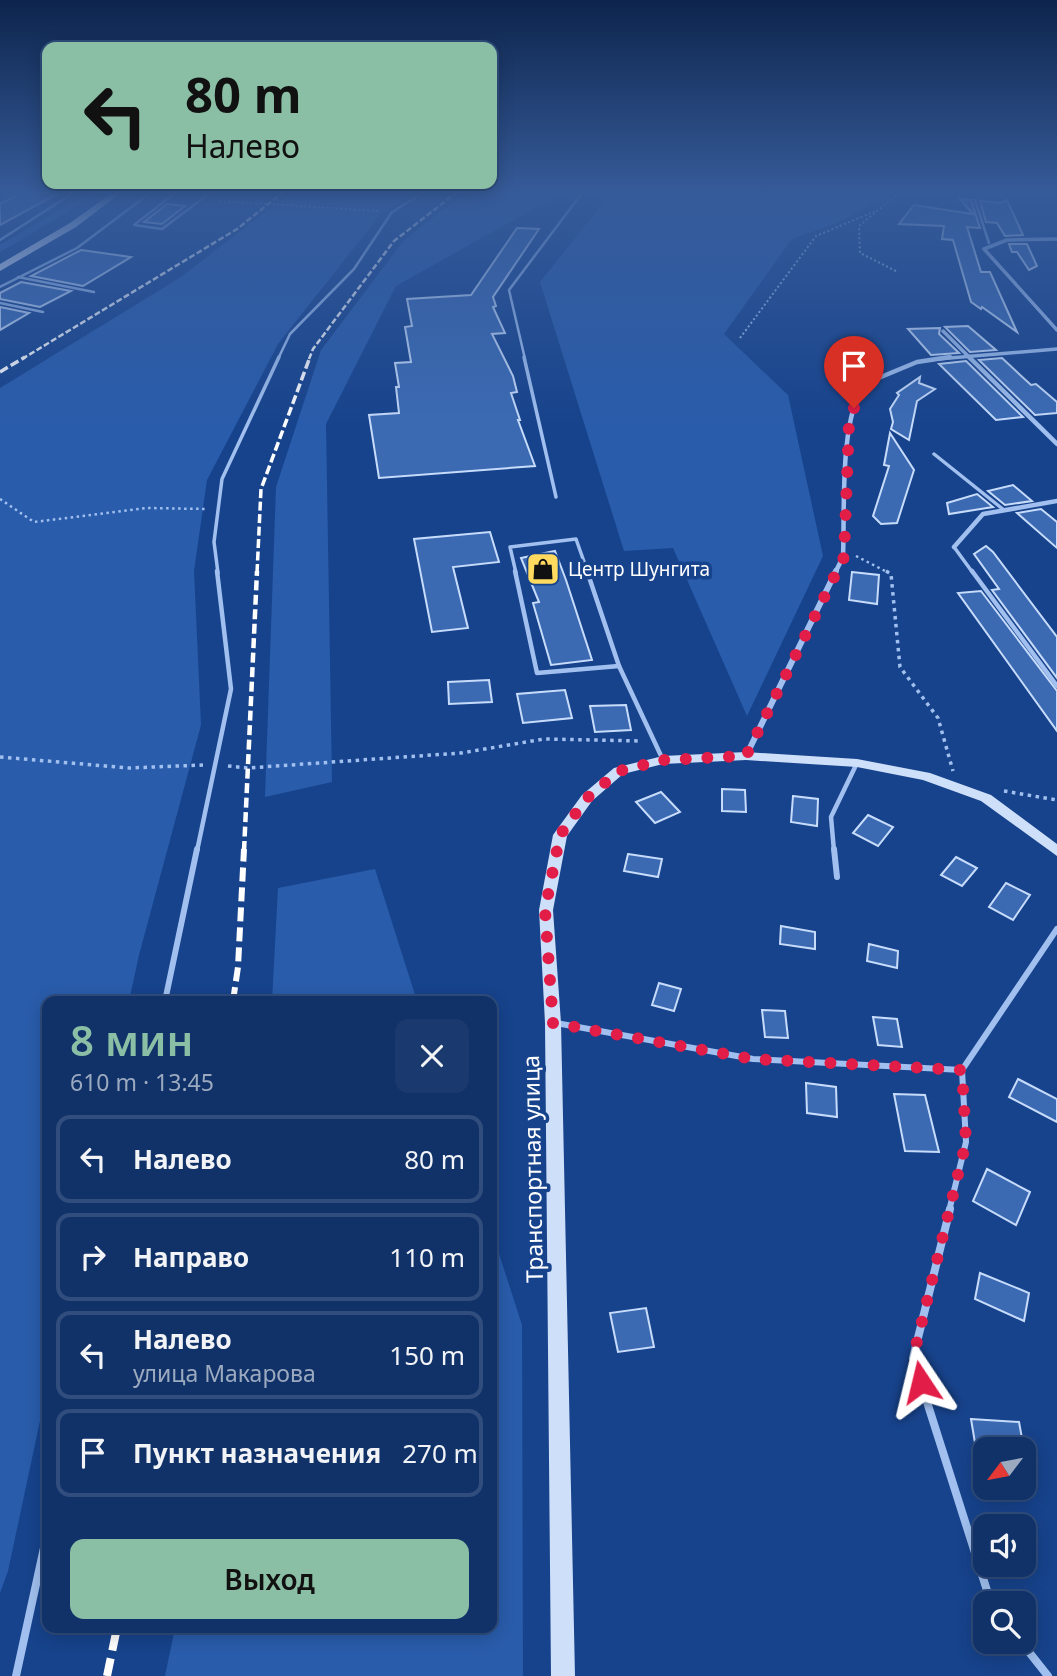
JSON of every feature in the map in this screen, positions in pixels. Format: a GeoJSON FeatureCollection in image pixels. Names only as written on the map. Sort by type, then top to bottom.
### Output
{"type":"FeatureCollection","features":[{"type":"Feature","properties":{"kind":"main road","name":"Транспортная улица"},"geometry":{"type":"LineString","coordinates":[[563,1676],[553,1023],[545,910],[560,835],[587,798],[619,771],[663,760],[746,756],[857,763],[925,776],[986,798],[1057,851]]}},
{"type":"Feature","properties":{"kind":"street"},"geometry":{"type":"LineString","coordinates":[[1001,271],[1057,330]]}},
{"type":"Feature","properties":{"kind":"street"},"geometry":{"type":"LineString","coordinates":[[943,331],[1057,444]]}},
{"type":"Feature","properties":{"kind":"street"},"geometry":{"type":"LineString","coordinates":[[746,756],[844,550],[849,423],[864,384],[917,362],[965,355],[1057,349]]}},
{"type":"Feature","properties":{"kind":"street"},"geometry":{"type":"LineString","coordinates":[[954,547],[983,514],[1057,501]]}},
{"type":"Feature","properties":{"kind":"lane"},"geometry":{"type":"LineString","coordinates":[[0,287],[30,271]]}},
{"type":"Feature","properties":{"kind":"lane"},"geometry":{"type":"LineString","coordinates":[[165,996],[231,689],[214,542],[222,479],[290,334],[352,271]]}},
{"type":"Feature","properties":{"kind":"lane"},"geometry":{"type":"LineString","coordinates":[[523,271],[509,290],[556,497]]}},
{"type":"Feature","properties":{"kind":"lane"},"geometry":{"type":"LineString","coordinates":[[18,277],[94,292]]}},
{"type":"Feature","properties":{"kind":"lane"},"geometry":{"type":"LineString","coordinates":[[0,303],[43,312]]}},
{"type":"Feature","properties":{"kind":"lane"},"geometry":{"type":"LineString","coordinates":[[934,454],[1004,510]]}},
{"type":"Feature","properties":{"kind":"lane"},"geometry":{"type":"LineString","coordinates":[[619,666],[537,673],[510,547],[576,539],[619,666],[663,760]]}},
{"type":"Feature","properties":{"kind":"lane"},"geometry":{"type":"LineString","coordinates":[[954,547],[1057,686]]}},
{"type":"Feature","properties":{"kind":"lane"},"geometry":{"type":"LineString","coordinates":[[837,877],[831,817],[857,763]]}},
{"type":"Feature","properties":{"kind":"lane"},"geometry":{"type":"LineString","coordinates":[[987,1591],[913,1358],[966,1142],[962,1070],[1057,929]]}},
{"type":"Feature","properties":{"kind":"lane"},"geometry":{"type":"LineString","coordinates":[[553,1023],[753,1059],[962,1070]]}},
{"type":"Feature","properties":{"kind":"lane"},"geometry":{"type":"LineString","coordinates":[[16,1676],[42,1557]]}},
{"type":"Feature","properties":{"kind":"lane"},"geometry":{"type":"LineString","coordinates":[[1031,1654],[1048,1676]]}},
{"type":"Feature","properties":{"kind":"path"},"geometry":{"type":"LineString","coordinates":[[740,338],[790,271]]}},
{"type":"Feature","properties":{"kind":"path"},"geometry":{"type":"LineString","coordinates":[[0,499],[34,522],[147,508],[218,509]]}},
{"type":"Feature","properties":{"kind":"path"},"geometry":{"type":"LineString","coordinates":[[844,550],[891,574],[900,667],[938,718],[958,788]]}},
{"type":"Feature","properties":{"kind":"path"},"geometry":{"type":"LineString","coordinates":[[0,757],[129,768],[215,765],[248,768],[435,755],[544,738],[654,741]]}},
{"type":"Feature","properties":{"kind":"path"},"geometry":{"type":"LineString","coordinates":[[995,790],[1057,800]]}},
{"type":"Feature","properties":{"kind":"shaded area"},"geometry":{"type":"Polygon","coordinates":[[[189,271],[336,271],[278,344],[207,480],[194,571],[201,725],[130,996],[42,996],[42,1411],[8,1571],[0,1593],[0,388],[189,271]]]}},
{"type":"Feature","properties":{"kind":"shaded area"},"geometry":{"type":"Polygon","coordinates":[[[380,271],[422,271],[396,286],[326,424],[332,782],[265,797],[276,487],[321,350],[380,271]]]}},
{"type":"Feature","properties":{"kind":"shaded area"},"geometry":{"type":"Polygon","coordinates":[[[549,271],[769,271],[724,334],[788,395],[823,556],[747,716],[673,548],[624,551],[540,282],[549,271]]]}},
{"type":"Feature","properties":{"kind":"shaded area"},"geometry":{"type":"Polygon","coordinates":[[[375,869],[415,996],[272,996],[278,888],[375,869]]]}},
{"type":"Feature","properties":{"kind":"shaded area"},"geometry":{"type":"Polygon","coordinates":[[[497,1248],[522,1325],[523,1676],[165,1676],[174,1633],[497,1633],[497,1248]]]}},
{"type":"Feature","properties":{"kind":"building"},"geometry":{"type":"Polygon","coordinates":[[[40,271],[107,271],[83,286],[31,276],[40,271]]]}},
{"type":"Feature","properties":{"kind":"building"},"geometry":{"type":"Polygon","coordinates":[[[487,271],[510,271],[493,297],[496,306],[493,307],[505,333],[492,334],[513,376],[517,392],[511,393],[535,466],[379,478],[369,415],[399,413],[395,363],[411,362],[405,327],[412,326],[407,299],[471,295],[487,271]]]}},
{"type":"Feature","properties":{"kind":"building"},"geometry":{"type":"Polygon","coordinates":[[[962,271],[990,272],[1017,332],[982,307],[981,309],[971,302],[962,271]]]}},
{"type":"Feature","properties":{"kind":"building"},"geometry":{"type":"Polygon","coordinates":[[[21,282],[71,291],[40,307],[0,299],[0,293],[21,282]]]}},
{"type":"Feature","properties":{"kind":"building"},"geometry":{"type":"Polygon","coordinates":[[[0,307],[29,313],[0,330],[0,307]]]}},
{"type":"Feature","properties":{"kind":"building"},"geometry":{"type":"Polygon","coordinates":[[[968,326],[996,350],[970,352],[945,327],[968,326]]]}},
{"type":"Feature","properties":{"kind":"building"},"geometry":{"type":"Polygon","coordinates":[[[940,328],[939,334],[959,353],[931,355],[908,329],[940,328]]]}},
{"type":"Feature","properties":{"kind":"building"},"geometry":{"type":"Polygon","coordinates":[[[1002,358],[1031,385],[1036,384],[1057,402],[1057,413],[1035,415],[979,360],[1002,358]]]}},
{"type":"Feature","properties":{"kind":"building"},"geometry":{"type":"Polygon","coordinates":[[[966,361],[1023,417],[996,420],[939,364],[966,361]]]}},
{"type":"Feature","properties":{"kind":"building"},"geometry":{"type":"Polygon","coordinates":[[[920,377],[919,383],[935,389],[917,401],[909,440],[891,429],[893,422],[890,409],[899,395],[897,393],[920,377]]]}},
{"type":"Feature","properties":{"kind":"building"},"geometry":{"type":"Polygon","coordinates":[[[890,433],[914,470],[897,523],[881,524],[873,516],[889,466],[884,465],[890,433]]]}},
{"type":"Feature","properties":{"kind":"building"},"geometry":{"type":"Polygon","coordinates":[[[1013,485],[1032,501],[1005,505],[988,491],[1013,485]]]}},
{"type":"Feature","properties":{"kind":"building"},"geometry":{"type":"Polygon","coordinates":[[[977,494],[993,507],[949,514],[947,503],[977,494]]]}},
{"type":"Feature","properties":{"kind":"building"},"geometry":{"type":"Polygon","coordinates":[[[1041,509],[1057,522],[1057,548],[1017,513],[1041,509]]]}},
{"type":"Feature","properties":{"kind":"building"},"geometry":{"type":"Polygon","coordinates":[[[490,532],[499,562],[453,567],[468,628],[432,632],[414,539],[490,532]]]}},
{"type":"Feature","properties":{"kind":"building"},"geometry":{"type":"Polygon","coordinates":[[[986,546],[1057,637],[1057,678],[992,590],[999,589],[974,554],[986,546]]]}},
{"type":"Feature","properties":{"kind":"building"},"geometry":{"type":"Polygon","coordinates":[[[555,551],[592,660],[551,665],[533,603],[539,602],[521,558],[555,551]]]}},
{"type":"Feature","properties":{"kind":"building"},"geometry":{"type":"Polygon","coordinates":[[[852,572],[879,575],[877,604],[849,600],[852,572]]]}},
{"type":"Feature","properties":{"kind":"building"},"geometry":{"type":"Polygon","coordinates":[[[981,591],[1057,691],[1057,731],[958,593],[981,591]]]}},
{"type":"Feature","properties":{"kind":"building"},"geometry":{"type":"Polygon","coordinates":[[[489,680],[492,702],[449,704],[448,682],[489,680]]]}},
{"type":"Feature","properties":{"kind":"building"},"geometry":{"type":"Polygon","coordinates":[[[565,690],[572,718],[523,723],[517,694],[565,690]]]}},
{"type":"Feature","properties":{"kind":"building"},"geometry":{"type":"Polygon","coordinates":[[[626,705],[631,730],[595,732],[590,706],[626,705]]]}},
{"type":"Feature","properties":{"kind":"building"},"geometry":{"type":"Polygon","coordinates":[[[722,789],[745,790],[746,812],[722,811],[722,789]]]}},
{"type":"Feature","properties":{"kind":"building"},"geometry":{"type":"Polygon","coordinates":[[[661,792],[680,812],[655,823],[636,802],[661,792]]]}},
{"type":"Feature","properties":{"kind":"building"},"geometry":{"type":"Polygon","coordinates":[[[793,796],[818,799],[817,826],[791,822],[793,796]]]}},
{"type":"Feature","properties":{"kind":"building"},"geometry":{"type":"Polygon","coordinates":[[[868,815],[893,827],[878,846],[853,833],[868,815]]]}},
{"type":"Feature","properties":{"kind":"building"},"geometry":{"type":"Polygon","coordinates":[[[628,854],[662,859],[658,877],[624,871],[628,854]]]}},
{"type":"Feature","properties":{"kind":"building"},"geometry":{"type":"Polygon","coordinates":[[[956,857],[977,868],[962,886],[941,875],[956,857]]]}},
{"type":"Feature","properties":{"kind":"building"},"geometry":{"type":"Polygon","coordinates":[[[1006,883],[1030,895],[1013,920],[989,907],[1006,883]]]}},
{"type":"Feature","properties":{"kind":"building"},"geometry":{"type":"Polygon","coordinates":[[[781,926],[815,932],[815,949],[780,944],[781,926]]]}},
{"type":"Feature","properties":{"kind":"building"},"geometry":{"type":"Polygon","coordinates":[[[869,944],[898,951],[897,968],[867,961],[869,944]]]}},
{"type":"Feature","properties":{"kind":"building"},"geometry":{"type":"Polygon","coordinates":[[[659,983],[681,989],[674,1011],[652,1005],[659,983]]]}},
{"type":"Feature","properties":{"kind":"building"},"geometry":{"type":"Polygon","coordinates":[[[762,1010],[785,1011],[788,1038],[765,1037],[762,1010]]]}},
{"type":"Feature","properties":{"kind":"building"},"geometry":{"type":"Polygon","coordinates":[[[873,1017],[897,1019],[902,1047],[878,1045],[873,1017]]]}},
{"type":"Feature","properties":{"kind":"building"},"geometry":{"type":"Polygon","coordinates":[[[1018,1079],[1057,1099],[1057,1122],[1009,1097],[1018,1079]]]}},
{"type":"Feature","properties":{"kind":"building"},"geometry":{"type":"Polygon","coordinates":[[[806,1083],[836,1087],[837,1117],[807,1113],[806,1083]]]}},
{"type":"Feature","properties":{"kind":"building"},"geometry":{"type":"Polygon","coordinates":[[[894,1094],[925,1095],[939,1152],[905,1151],[894,1094]]]}},
{"type":"Feature","properties":{"kind":"building"},"geometry":{"type":"Polygon","coordinates":[[[987,1169],[1030,1192],[1016,1225],[973,1201],[987,1169]]]}},
{"type":"Feature","properties":{"kind":"building"},"geometry":{"type":"Polygon","coordinates":[[[980,1273],[1029,1293],[1024,1321],[975,1299],[980,1273]]]}},
{"type":"Feature","properties":{"kind":"building"},"geometry":{"type":"Polygon","coordinates":[[[646,1308],[654,1347],[618,1352],[610,1313],[646,1308]]]}},
{"type":"Feature","properties":{"kind":"building"},"geometry":{"type":"Polygon","coordinates":[[[971,1419],[1019,1422],[1022,1437],[974,1437],[971,1419]]]}},
{"type":"Feature","properties":{"kind":"railway"},"geometry":{"type":"LineString","coordinates":[[22,359],[167,271]]}},
{"type":"Feature","properties":{"kind":"railway"},"geometry":{"type":"LineString","coordinates":[[309,359],[313,349],[371,271]]}},
{"type":"Feature","properties":{"kind":"railway"},"geometry":{"type":"LineString","coordinates":[[0,372],[25,357]]}},
{"type":"Feature","properties":{"kind":"railway"},"geometry":{"type":"LineString","coordinates":[[257,573],[261,489],[310,357]]}},
{"type":"Feature","properties":{"kind":"railway"},"geometry":{"type":"LineString","coordinates":[[244,851],[257,571]]}},
{"type":"Feature","properties":{"kind":"railway"},"geometry":{"type":"LineString","coordinates":[[234,996],[238,967],[244,849]]}},
{"type":"Feature","properties":{"kind":"railway"},"geometry":{"type":"LineString","coordinates":[[107,1676],[116,1633]]}},
{"type":"Feature","properties":{"kind":"place","name":"Центр Шунгита"},"geometry":{"type":"Point","coordinates":[543,569]}},
{"type":"Feature","properties":{"kind":"route"},"geometry":{"type":"LineString","coordinates":[[854,408],[849,423],[844,557],[746,756],[663,760],[619,771],[587,798],[560,835],[545,910],[553,1023],[753,1059],[962,1070],[966,1142],[913,1358],[921,1382]]}}]}
